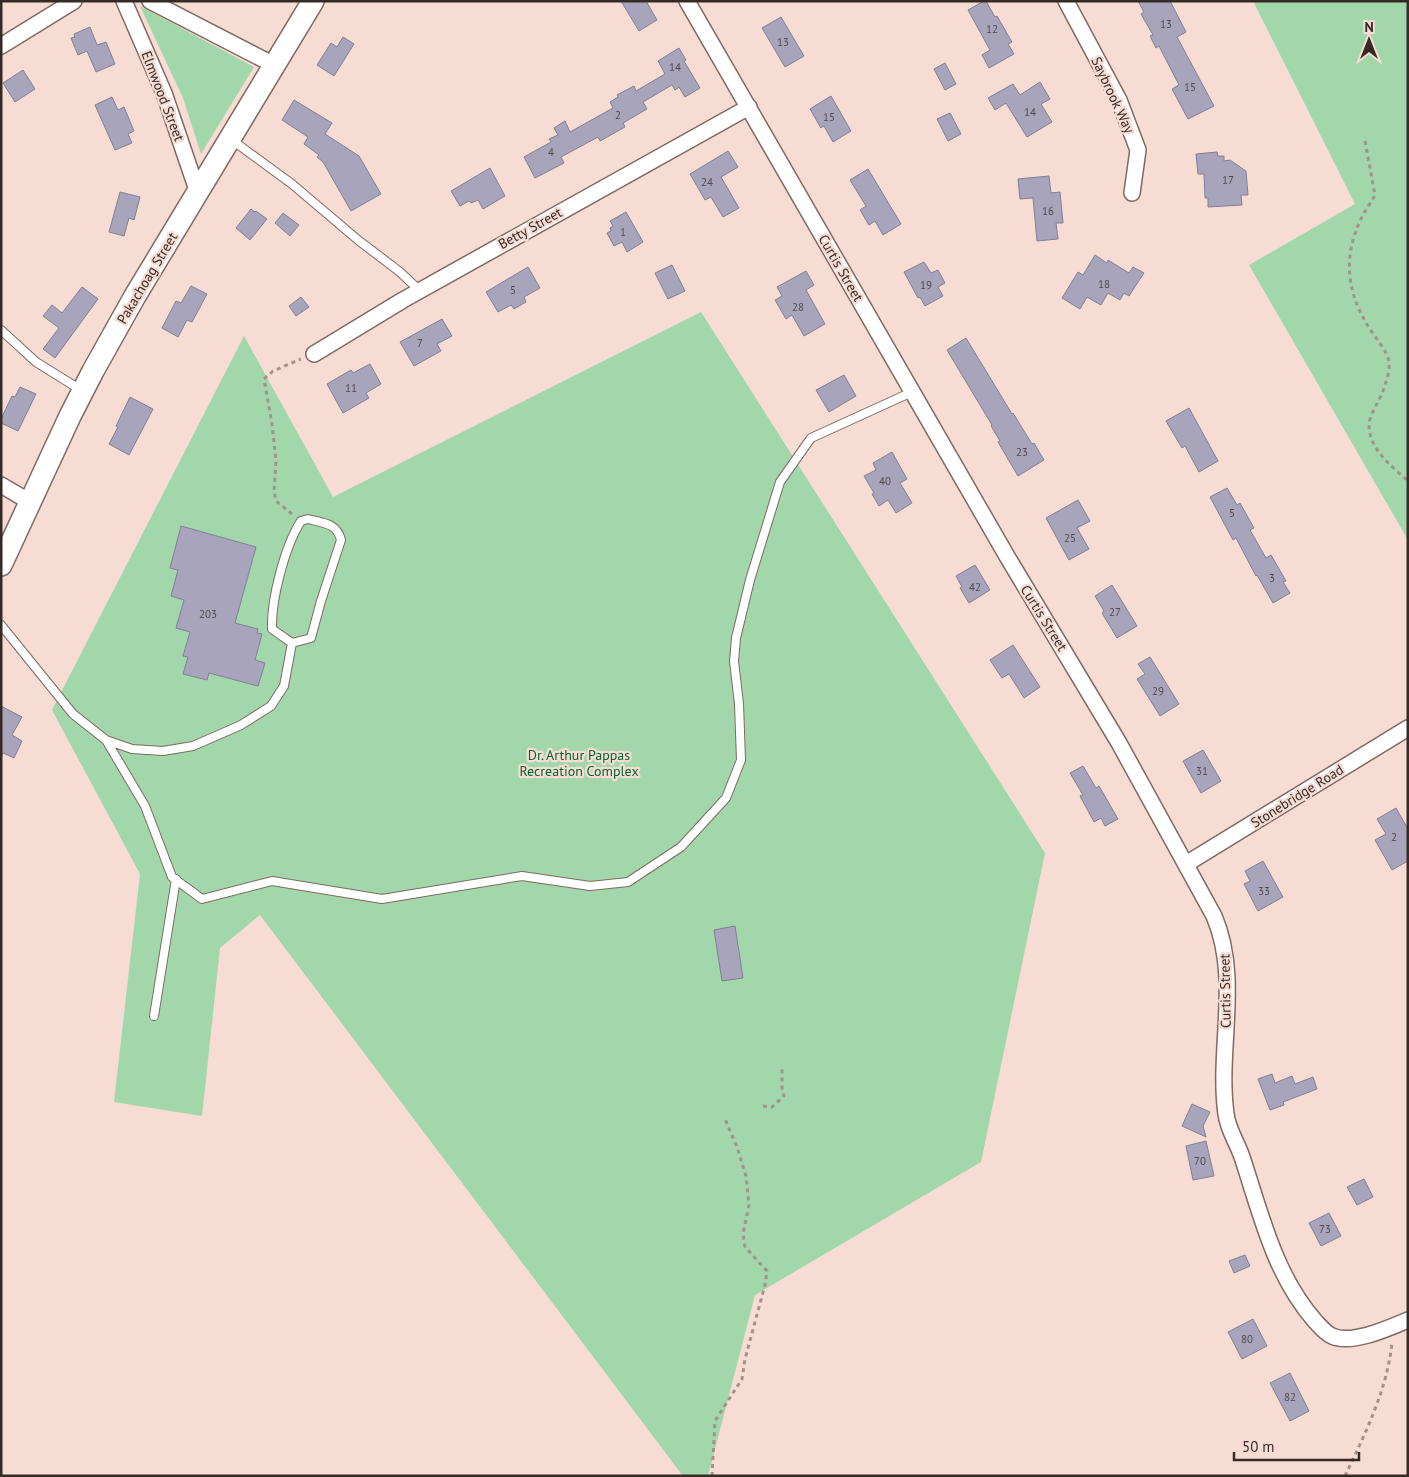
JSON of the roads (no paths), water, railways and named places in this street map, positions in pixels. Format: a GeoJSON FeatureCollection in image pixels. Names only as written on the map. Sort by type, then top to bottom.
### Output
{"type":"FeatureCollection","features":[{"type":"Feature","properties":{"kind":"street"},"geometry":{"type":"LineString","coordinates":[[1,46],[74,1]]}},
{"type":"Feature","properties":{"kind":"street","name":"Elmwood Street"},"geometry":{"type":"LineString","coordinates":[[124,1],[164,93],[198,193]]}},
{"type":"Feature","properties":{"kind":"street"},"geometry":{"type":"LineString","coordinates":[[150,1],[274,65]]}},
{"type":"Feature","properties":{"kind":"street","name":"Pakachoag Street"},"geometry":{"type":"LineString","coordinates":[[1,565],[82,391],[135,296],[313,1]]}},
{"type":"Feature","properties":{"kind":"street","name":"Curtis Street"},"geometry":{"type":"LineString","coordinates":[[687,1],[1008,558],[1119,743],[1214,916],[1224,944],[1227,962],[1225,1080],[1228,1125],[1241,1153],[1268,1236],[1283,1274],[1306,1310],[1325,1332],[1332,1336],[1340,1338],[1358,1337],[1384,1330],[1401,1322]]}},
{"type":"Feature","properties":{"kind":"street","name":"Saybrook Way"},"geometry":{"type":"LineString","coordinates":[[1066,1],[1119,100],[1138,150],[1132,193]]}},
{"type":"Feature","properties":{"kind":"street","name":"Betty Street"},"geometry":{"type":"LineString","coordinates":[[314,354],[420,290],[749,107]]}},
{"type":"Feature","properties":{"kind":"street"},"geometry":{"type":"LineString","coordinates":[[1,485],[30,502]]}},
{"type":"Feature","properties":{"kind":"street","name":"Stonebridge Road"},"geometry":{"type":"LineString","coordinates":[[1186,864],[1408,728]]}},
{"type":"Feature","properties":{"kind":"lane"},"geometry":{"type":"LineString","coordinates":[[230,139],[292,184],[420,290]]}},
{"type":"Feature","properties":{"kind":"lane"},"geometry":{"type":"LineString","coordinates":[[1,330],[36,362],[82,391]]}},
{"type":"Feature","properties":{"kind":"lane"},"geometry":{"type":"LineString","coordinates":[[106,740],[145,806],[172,877],[202,899],[272,881],[382,899],[522,876],[590,886],[628,882],[681,847],[726,798],[741,760],[739,704],[734,661],[736,638],[750,580],[780,482],[811,438],[912,392]]}},
{"type":"Feature","properties":{"kind":"lane"},"geometry":{"type":"LineString","coordinates":[[308,519],[332,525],[340,533],[341,540],[311,638],[292,643],[272,629],[272,612],[278,582],[295,530],[301,521],[308,519]]}},
{"type":"Feature","properties":{"kind":"lane"},"geometry":{"type":"LineString","coordinates":[[1,625],[73,714],[106,740],[132,749],[162,751],[193,746],[241,725],[271,706],[284,686],[292,643]]}},
{"type":"Feature","properties":{"kind":"lane"},"geometry":{"type":"LineString","coordinates":[[154,1016],[176,879]]}},
{"type":"Feature","properties":{"kind":"park label","name":"Dr. Arthur Pappas Recreation Complex"},"geometry":{"type":"Point","coordinates":[579,764]}}]}
